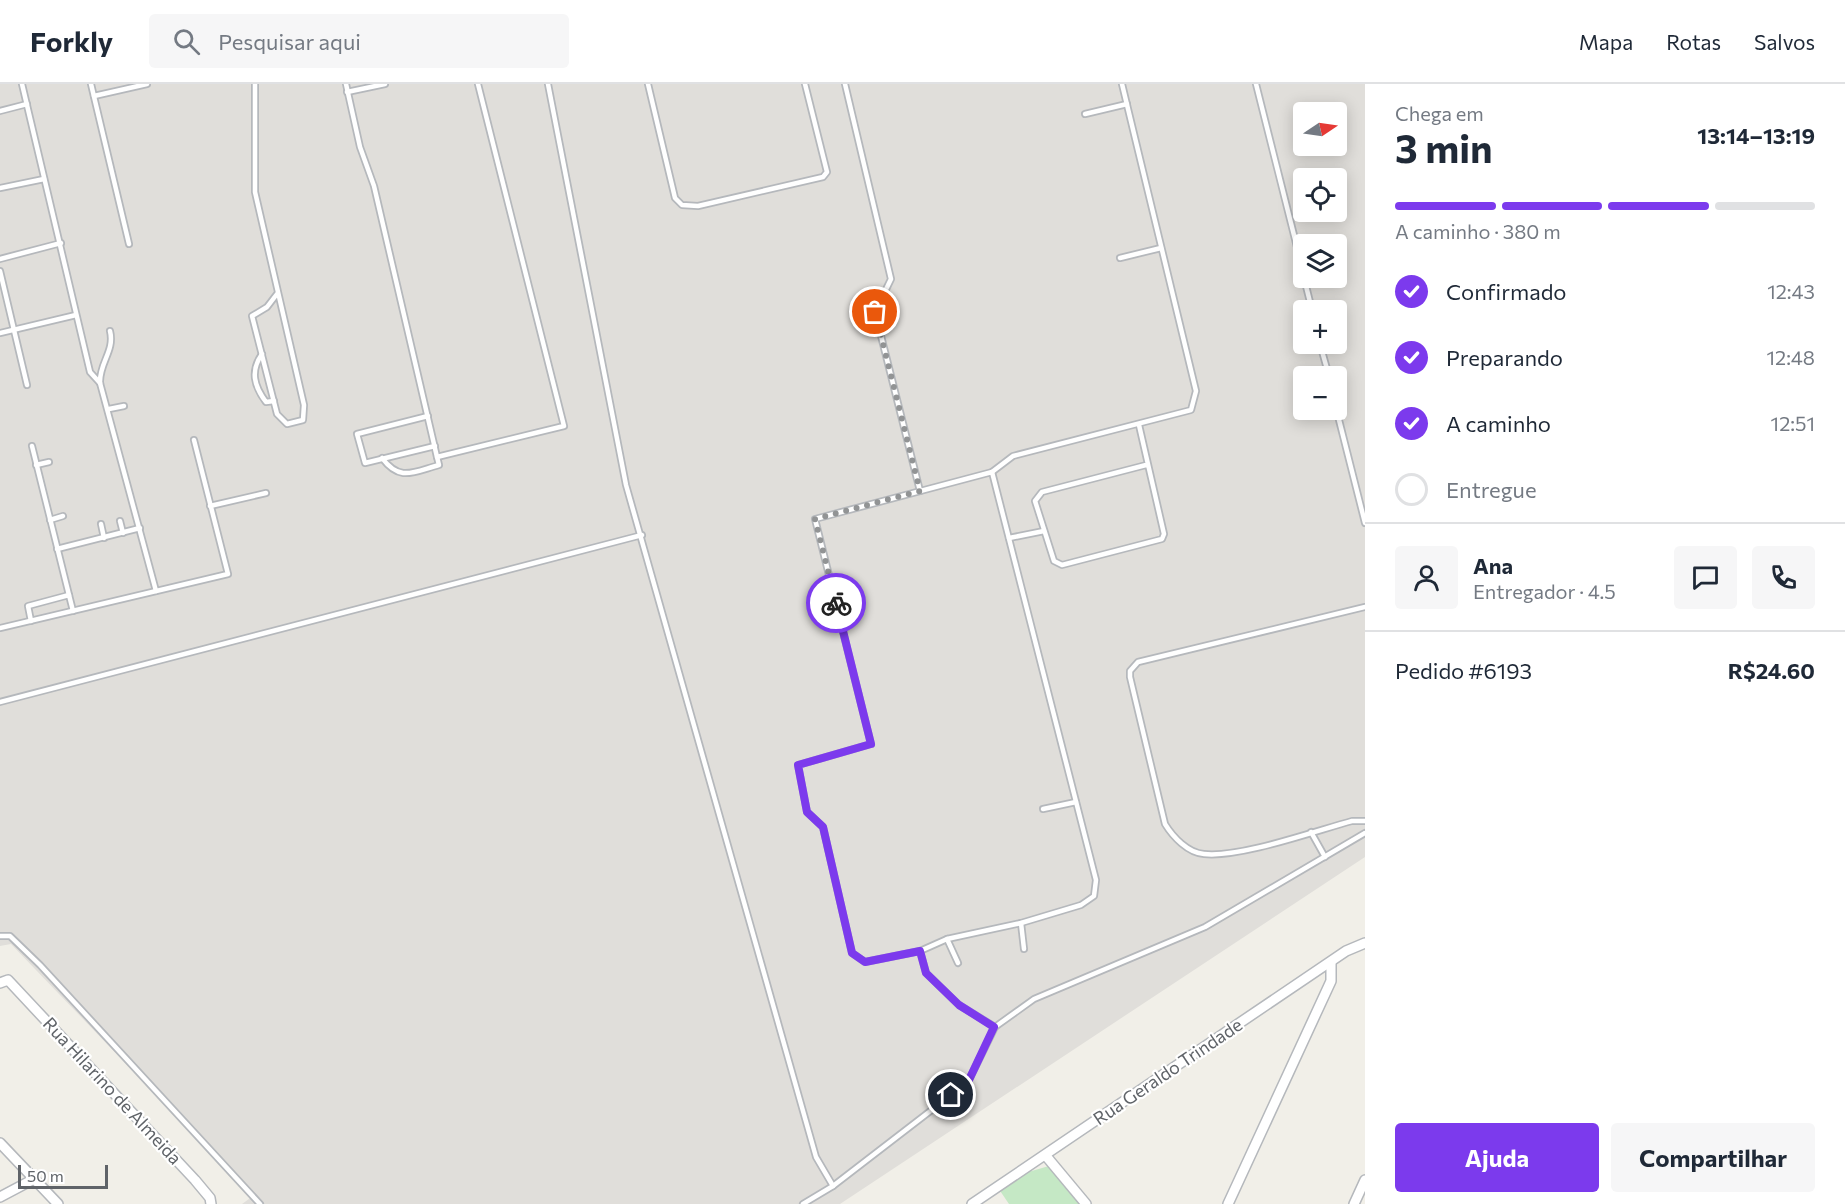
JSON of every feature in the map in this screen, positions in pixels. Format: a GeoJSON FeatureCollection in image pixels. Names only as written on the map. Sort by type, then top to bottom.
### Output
{"type":"FeatureCollection","features":[{"type":"Feature","properties":{"kind":"street","name":"Rua Geraldo Trindade"},"geometry":{"type":"LineString","coordinates":[[972,1204],[987,1200],[1046,1156],[1346,951],[1365,943]]}},
{"type":"Feature","properties":{"kind":"street"},"geometry":{"type":"LineString","coordinates":[[1228,1204],[1331,981],[1331,963]]}},
{"type":"Feature","properties":{"kind":"street","name":"Rua Hilarino de Almeida"},"geometry":{"type":"LineString","coordinates":[[4,981],[195,1180],[210,1198],[211,1204]]}},
{"type":"Feature","properties":{"kind":"street"},"geometry":{"type":"LineString","coordinates":[[0,1143],[58,1204]]}},
{"type":"Feature","properties":{"kind":"street"},"geometry":{"type":"LineString","coordinates":[[1046,1156],[1086,1204]]}},
{"type":"Feature","properties":{"kind":"street"},"geometry":{"type":"LineString","coordinates":[[0,1197],[34,1179]]}},
{"type":"Feature","properties":{"kind":"street"},"geometry":{"type":"LineString","coordinates":[[1354,1204],[1365,1180]]}},
{"type":"Feature","properties":{"kind":"lane"},"geometry":{"type":"LineString","coordinates":[[22,84],[90,372],[100,383]]}},
{"type":"Feature","properties":{"kind":"lane"},"geometry":{"type":"LineString","coordinates":[[91,84],[129,244]]}},
{"type":"Feature","properties":{"kind":"lane"},"geometry":{"type":"LineString","coordinates":[[94,96],[147,84]]}},
{"type":"Feature","properties":{"kind":"lane"},"geometry":{"type":"LineString","coordinates":[[255,84],[255,192],[304,405],[303,420],[287,424],[277,414],[252,316],[267,307],[277,294]]}},
{"type":"Feature","properties":{"kind":"lane"},"geometry":{"type":"LineString","coordinates":[[346,84],[360,147],[374,186],[439,465],[403,474],[392,471],[382,458]]}},
{"type":"Feature","properties":{"kind":"lane"},"geometry":{"type":"LineString","coordinates":[[347,92],[385,84]]}},
{"type":"Feature","properties":{"kind":"lane"},"geometry":{"type":"LineString","coordinates":[[437,457],[564,426],[478,84]]}},
{"type":"Feature","properties":{"kind":"lane"},"geometry":{"type":"LineString","coordinates":[[548,84],[626,485],[816,1157],[832,1186]]}},
{"type":"Feature","properties":{"kind":"lane"},"geometry":{"type":"LineString","coordinates":[[648,84],[675,198],[682,205],[698,206],[823,177],[827,172],[805,84]]}},
{"type":"Feature","properties":{"kind":"lane"},"geometry":{"type":"LineString","coordinates":[[845,84],[891,279],[875,312],[920,491]]}},
{"type":"Feature","properties":{"kind":"lane"},"geometry":{"type":"LineString","coordinates":[[992,472],[1096,880],[1094,896],[1081,906],[1021,923],[947,939],[920,951],[865,962],[852,953],[823,827],[807,812],[798,765],[871,744],[815,519],[992,472],[1013,456],[1191,410],[1196,391],[1122,84]]}},
{"type":"Feature","properties":{"kind":"lane"},"geometry":{"type":"LineString","coordinates":[[1256,84],[1294,234]]}},
{"type":"Feature","properties":{"kind":"lane"},"geometry":{"type":"LineString","coordinates":[[0,111],[27,104]]}},
{"type":"Feature","properties":{"kind":"lane"},"geometry":{"type":"LineString","coordinates":[[1085,114],[1127,104]]}},
{"type":"Feature","properties":{"kind":"lane"},"geometry":{"type":"LineString","coordinates":[[0,188],[44,179]]}},
{"type":"Feature","properties":{"kind":"lane"},"geometry":{"type":"LineString","coordinates":[[0,259],[61,243]]}},
{"type":"Feature","properties":{"kind":"lane"},"geometry":{"type":"LineString","coordinates":[[1120,258],[1161,248]]}},
{"type":"Feature","properties":{"kind":"lane"},"geometry":{"type":"LineString","coordinates":[[0,271],[27,385]]}},
{"type":"Feature","properties":{"kind":"lane"},"geometry":{"type":"LineString","coordinates":[[0,333],[76,315]]}},
{"type":"Feature","properties":{"kind":"lane"},"geometry":{"type":"LineString","coordinates":[[110,331],[113,343],[100,369],[100,383],[156,591]]}},
{"type":"Feature","properties":{"kind":"lane"},"geometry":{"type":"LineString","coordinates":[[262,354],[255,364],[254,376],[260,394],[266,402],[274,401]]}},
{"type":"Feature","properties":{"kind":"lane"},"geometry":{"type":"LineString","coordinates":[[109,410],[124,406]]}},
{"type":"Feature","properties":{"kind":"lane"},"geometry":{"type":"LineString","coordinates":[[428,416],[358,434],[361,448],[365,463],[435,446]]}},
{"type":"Feature","properties":{"kind":"lane"},"geometry":{"type":"LineString","coordinates":[[1339,420],[1365,523]]}},
{"type":"Feature","properties":{"kind":"lane"},"geometry":{"type":"LineString","coordinates":[[1139,425],[1146,465],[1164,534],[1159,542],[1062,565],[1054,561],[1035,501],[1042,492],[1146,465]]}},
{"type":"Feature","properties":{"kind":"lane"},"geometry":{"type":"LineString","coordinates":[[0,628],[228,574],[194,440]]}},
{"type":"Feature","properties":{"kind":"lane"},"geometry":{"type":"LineString","coordinates":[[32,446],[73,611]]}},
{"type":"Feature","properties":{"kind":"lane"},"geometry":{"type":"LineString","coordinates":[[36,465],[49,462]]}},
{"type":"Feature","properties":{"kind":"lane"},"geometry":{"type":"LineString","coordinates":[[210,506],[266,493]]}},
{"type":"Feature","properties":{"kind":"lane"},"geometry":{"type":"LineString","coordinates":[[50,520],[63,516]]}},
{"type":"Feature","properties":{"kind":"lane"},"geometry":{"type":"LineString","coordinates":[[120,520],[123,533]]}},
{"type":"Feature","properties":{"kind":"lane"},"geometry":{"type":"LineString","coordinates":[[101,524],[104,538]]}},
{"type":"Feature","properties":{"kind":"lane"},"geometry":{"type":"LineString","coordinates":[[57,549],[140,528]]}},
{"type":"Feature","properties":{"kind":"lane"},"geometry":{"type":"LineString","coordinates":[[1009,538],[1044,531]]}},
{"type":"Feature","properties":{"kind":"lane"},"geometry":{"type":"LineString","coordinates":[[0,702],[642,535]]}},
{"type":"Feature","properties":{"kind":"lane"},"geometry":{"type":"LineString","coordinates":[[31,621],[28,606],[69,595]]}},
{"type":"Feature","properties":{"kind":"lane"},"geometry":{"type":"LineString","coordinates":[[1365,607],[1138,662],[1131,671],[1165,824],[1171,834],[1191,850],[1203,854],[1229,853],[1352,821],[1365,821]]}},
{"type":"Feature","properties":{"kind":"lane"},"geometry":{"type":"LineString","coordinates":[[1043,809],[1076,802]]}},
{"type":"Feature","properties":{"kind":"lane"},"geometry":{"type":"LineString","coordinates":[[1311,832],[1325,857]]}},
{"type":"Feature","properties":{"kind":"lane"},"geometry":{"type":"LineString","coordinates":[[803,1204],[832,1186],[968,1082],[994,1027],[1034,999],[1204,927],[1365,833]]}},
{"type":"Feature","properties":{"kind":"lane"},"geometry":{"type":"LineString","coordinates":[[1021,923],[1024,949]]}},
{"type":"Feature","properties":{"kind":"lane"},"geometry":{"type":"LineString","coordinates":[[0,936],[10,936],[40,964],[260,1204]]}},
{"type":"Feature","properties":{"kind":"lane"},"geometry":{"type":"LineString","coordinates":[[947,939],[958,963]]}},
{"type":"Feature","properties":{"kind":"lane"},"geometry":{"type":"LineString","coordinates":[[920,951],[926,973],[959,1005],[994,1027]]}},
{"type":"Feature","properties":{"kind":"shaded area"},"geometry":{"type":"Polygon","coordinates":[[[0,84],[1365,84],[1365,857],[840,1204],[242,1204],[253,1196],[11,944],[0,946],[0,84]]]}},
{"type":"Feature","properties":{"kind":"green space"},"geometry":{"type":"Polygon","coordinates":[[[1049,1166],[1082,1204],[1009,1204],[994,1182],[1049,1166]]]}},
{"type":"Feature","properties":{"kind":"way so far"},"geometry":{"type":"LineString","coordinates":[[836,603],[815,519],[920,491],[875,312]]}},
{"type":"Feature","properties":{"kind":"route"},"geometry":{"type":"LineString","coordinates":[[836,603],[871,744],[798,765],[807,812],[823,827],[852,953],[865,962],[920,951],[926,973],[959,1005],[994,1027],[968,1082],[951,1095]]}}]}
